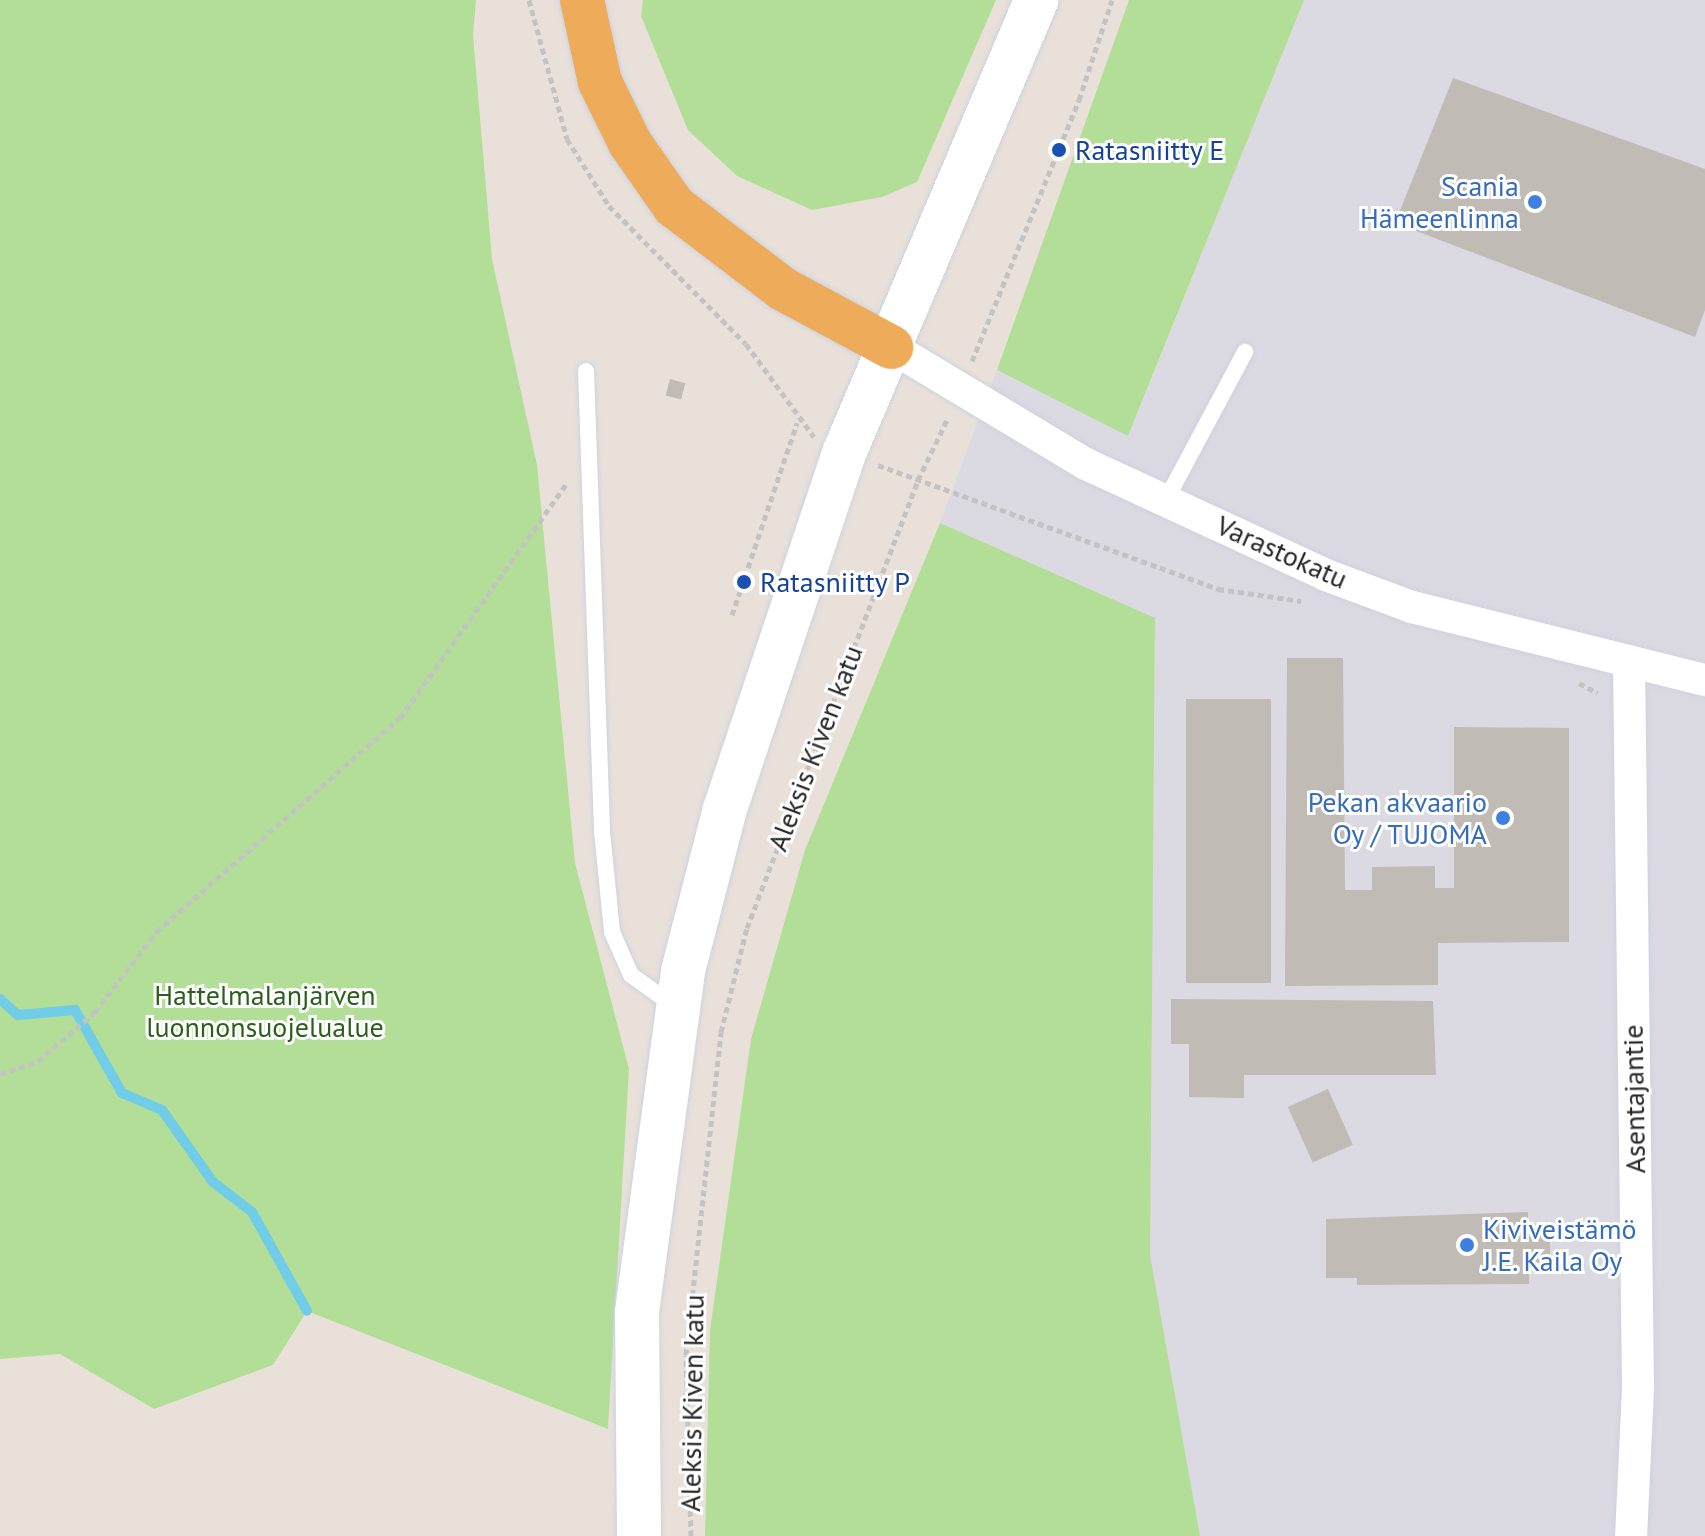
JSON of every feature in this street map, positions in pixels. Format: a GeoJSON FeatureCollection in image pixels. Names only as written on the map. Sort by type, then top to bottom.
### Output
{"type":"FeatureCollection","features":[{"type":"Feature","properties":{"kind":"highway"},"geometry":{"type":"LineString","coordinates":[[582,0],[600,82],[630,143],[674,206],[783,289],[891,347]]}},
{"type":"Feature","properties":{"kind":"main road","name":"Aleksis Kiven katu"},"geometry":{"type":"LineString","coordinates":[[639,1536],[637,1312],[674,1006],[787,614],[891,347],[1036,0]]}},
{"type":"Feature","properties":{"kind":"street","name":"Varastokatu"},"geometry":{"type":"LineString","coordinates":[[891,347],[1086,464],[1412,607],[1705,680]]}},
{"type":"Feature","properties":{"kind":"street","name":"Asentajantie"},"geometry":{"type":"LineString","coordinates":[[1629,661],[1638,1389],[1631,1536]]}},
{"type":"Feature","properties":{"kind":"lane"},"geometry":{"type":"LineString","coordinates":[[1166,500],[1245,352]]}},
{"type":"Feature","properties":{"kind":"lane"},"geometry":{"type":"LineString","coordinates":[[586,371],[612,932],[631,975],[674,1006]]}},
{"type":"Feature","properties":{"kind":"path","name":"Aleksis Kiven katu"},"geometry":{"type":"LineString","coordinates":[[691,1536],[686,1355],[721,1032],[747,928],[918,480],[961,391],[1079,100],[1112,0]]}},
{"type":"Feature","properties":{"kind":"path"},"geometry":{"type":"LineString","coordinates":[[732,615],[797,422]]}},
{"type":"Feature","properties":{"kind":"path"},"geometry":{"type":"LineString","coordinates":[[0,1074],[38,1061],[92,1014],[156,932],[400,718],[531,526],[589,460]]}},
{"type":"Feature","properties":{"kind":"shaded area"},"geometry":{"type":"Polygon","coordinates":[[[1304,0],[1705,0],[1705,1536],[1200,1536],[1150,1255],[1155,618],[940,523],[997,370],[1129,435],[1304,0]]]}},
{"type":"Feature","properties":{"kind":"green space","name":"Hattelmalanjärven luonnonsuojelualue"},"geometry":{"type":"Polygon","coordinates":[[[0,0],[476,0],[473,35],[492,259],[537,465],[575,863],[629,1069],[608,1429],[307,1311],[273,1365],[154,1409],[60,1354],[0,1359],[0,0]]]}},
{"type":"Feature","properties":{"kind":"green space"},"geometry":{"type":"Polygon","coordinates":[[[643,0],[996,0],[917,182],[882,197],[812,210],[737,176],[688,130],[641,16],[643,0]]]}},
{"type":"Feature","properties":{"kind":"green space"},"geometry":{"type":"Polygon","coordinates":[[[1129,0],[1304,0],[1128,436],[997,370],[1129,0]]]}},
{"type":"Feature","properties":{"kind":"green space"},"geometry":{"type":"Polygon","coordinates":[[[940,523],[1155,618],[1150,1255],[1200,1536],[705,1536],[710,1330],[751,1039],[805,850],[940,523]]]}},
{"type":"Feature","properties":{"kind":"building"},"geometry":{"type":"Polygon","coordinates":[[[1453,78],[1705,169],[1705,310],[1695,337],[1395,223],[1453,78]]]}},
{"type":"Feature","properties":{"kind":"building"},"geometry":{"type":"Polygon","coordinates":[[[670,379],[685,383],[681,400],[666,395],[670,379]]]}},
{"type":"Feature","properties":{"kind":"building"},"geometry":{"type":"Polygon","coordinates":[[[1287,658],[1343,658],[1345,890],[1372,890],[1372,867],[1435,866],[1435,888],[1454,888],[1454,727],[1569,728],[1569,942],[1438,943],[1438,985],[1285,986],[1287,658]]]}},
{"type":"Feature","properties":{"kind":"building"},"geometry":{"type":"Polygon","coordinates":[[[1186,699],[1271,699],[1271,983],[1186,983],[1186,699]]]}},
{"type":"Feature","properties":{"kind":"building"},"geometry":{"type":"Polygon","coordinates":[[[1171,999],[1433,1001],[1436,1075],[1244,1075],[1244,1098],[1189,1097],[1189,1044],[1171,1044],[1171,999]]]}},
{"type":"Feature","properties":{"kind":"building"},"geometry":{"type":"Polygon","coordinates":[[[1328,1089],[1353,1145],[1313,1163],[1288,1107],[1328,1089]]]}},
{"type":"Feature","properties":{"kind":"building"},"geometry":{"type":"Polygon","coordinates":[[[1528,1212],[1528,1231],[1550,1231],[1550,1263],[1529,1262],[1529,1284],[1357,1285],[1357,1278],[1326,1278],[1326,1219],[1528,1212]]]}},
{"type":"Feature","properties":{"kind":"waterway"},"geometry":{"type":"LineString","coordinates":[[0,999],[18,1015],[75,1010],[122,1093],[162,1110],[213,1182],[252,1212],[307,1311]]}},
{"type":"Feature","properties":{"kind":"place","name":"Ratasniitty E"},"geometry":{"type":"Point","coordinates":[1059,150]}},
{"type":"Feature","properties":{"kind":"place","name":"Scania Hämeenlinna"},"geometry":{"type":"Point","coordinates":[1535,202]}},
{"type":"Feature","properties":{"kind":"place","name":"Ratasniitty P"},"geometry":{"type":"Point","coordinates":[744,582]}},
{"type":"Feature","properties":{"kind":"place","name":"Pekan akvaario Oy / TUJOMA"},"geometry":{"type":"Point","coordinates":[1503,818]}},
{"type":"Feature","properties":{"kind":"place","name":"Kiviveistämö J.E. Kaila Oy"},"geometry":{"type":"Point","coordinates":[1467,1245]}}]}
